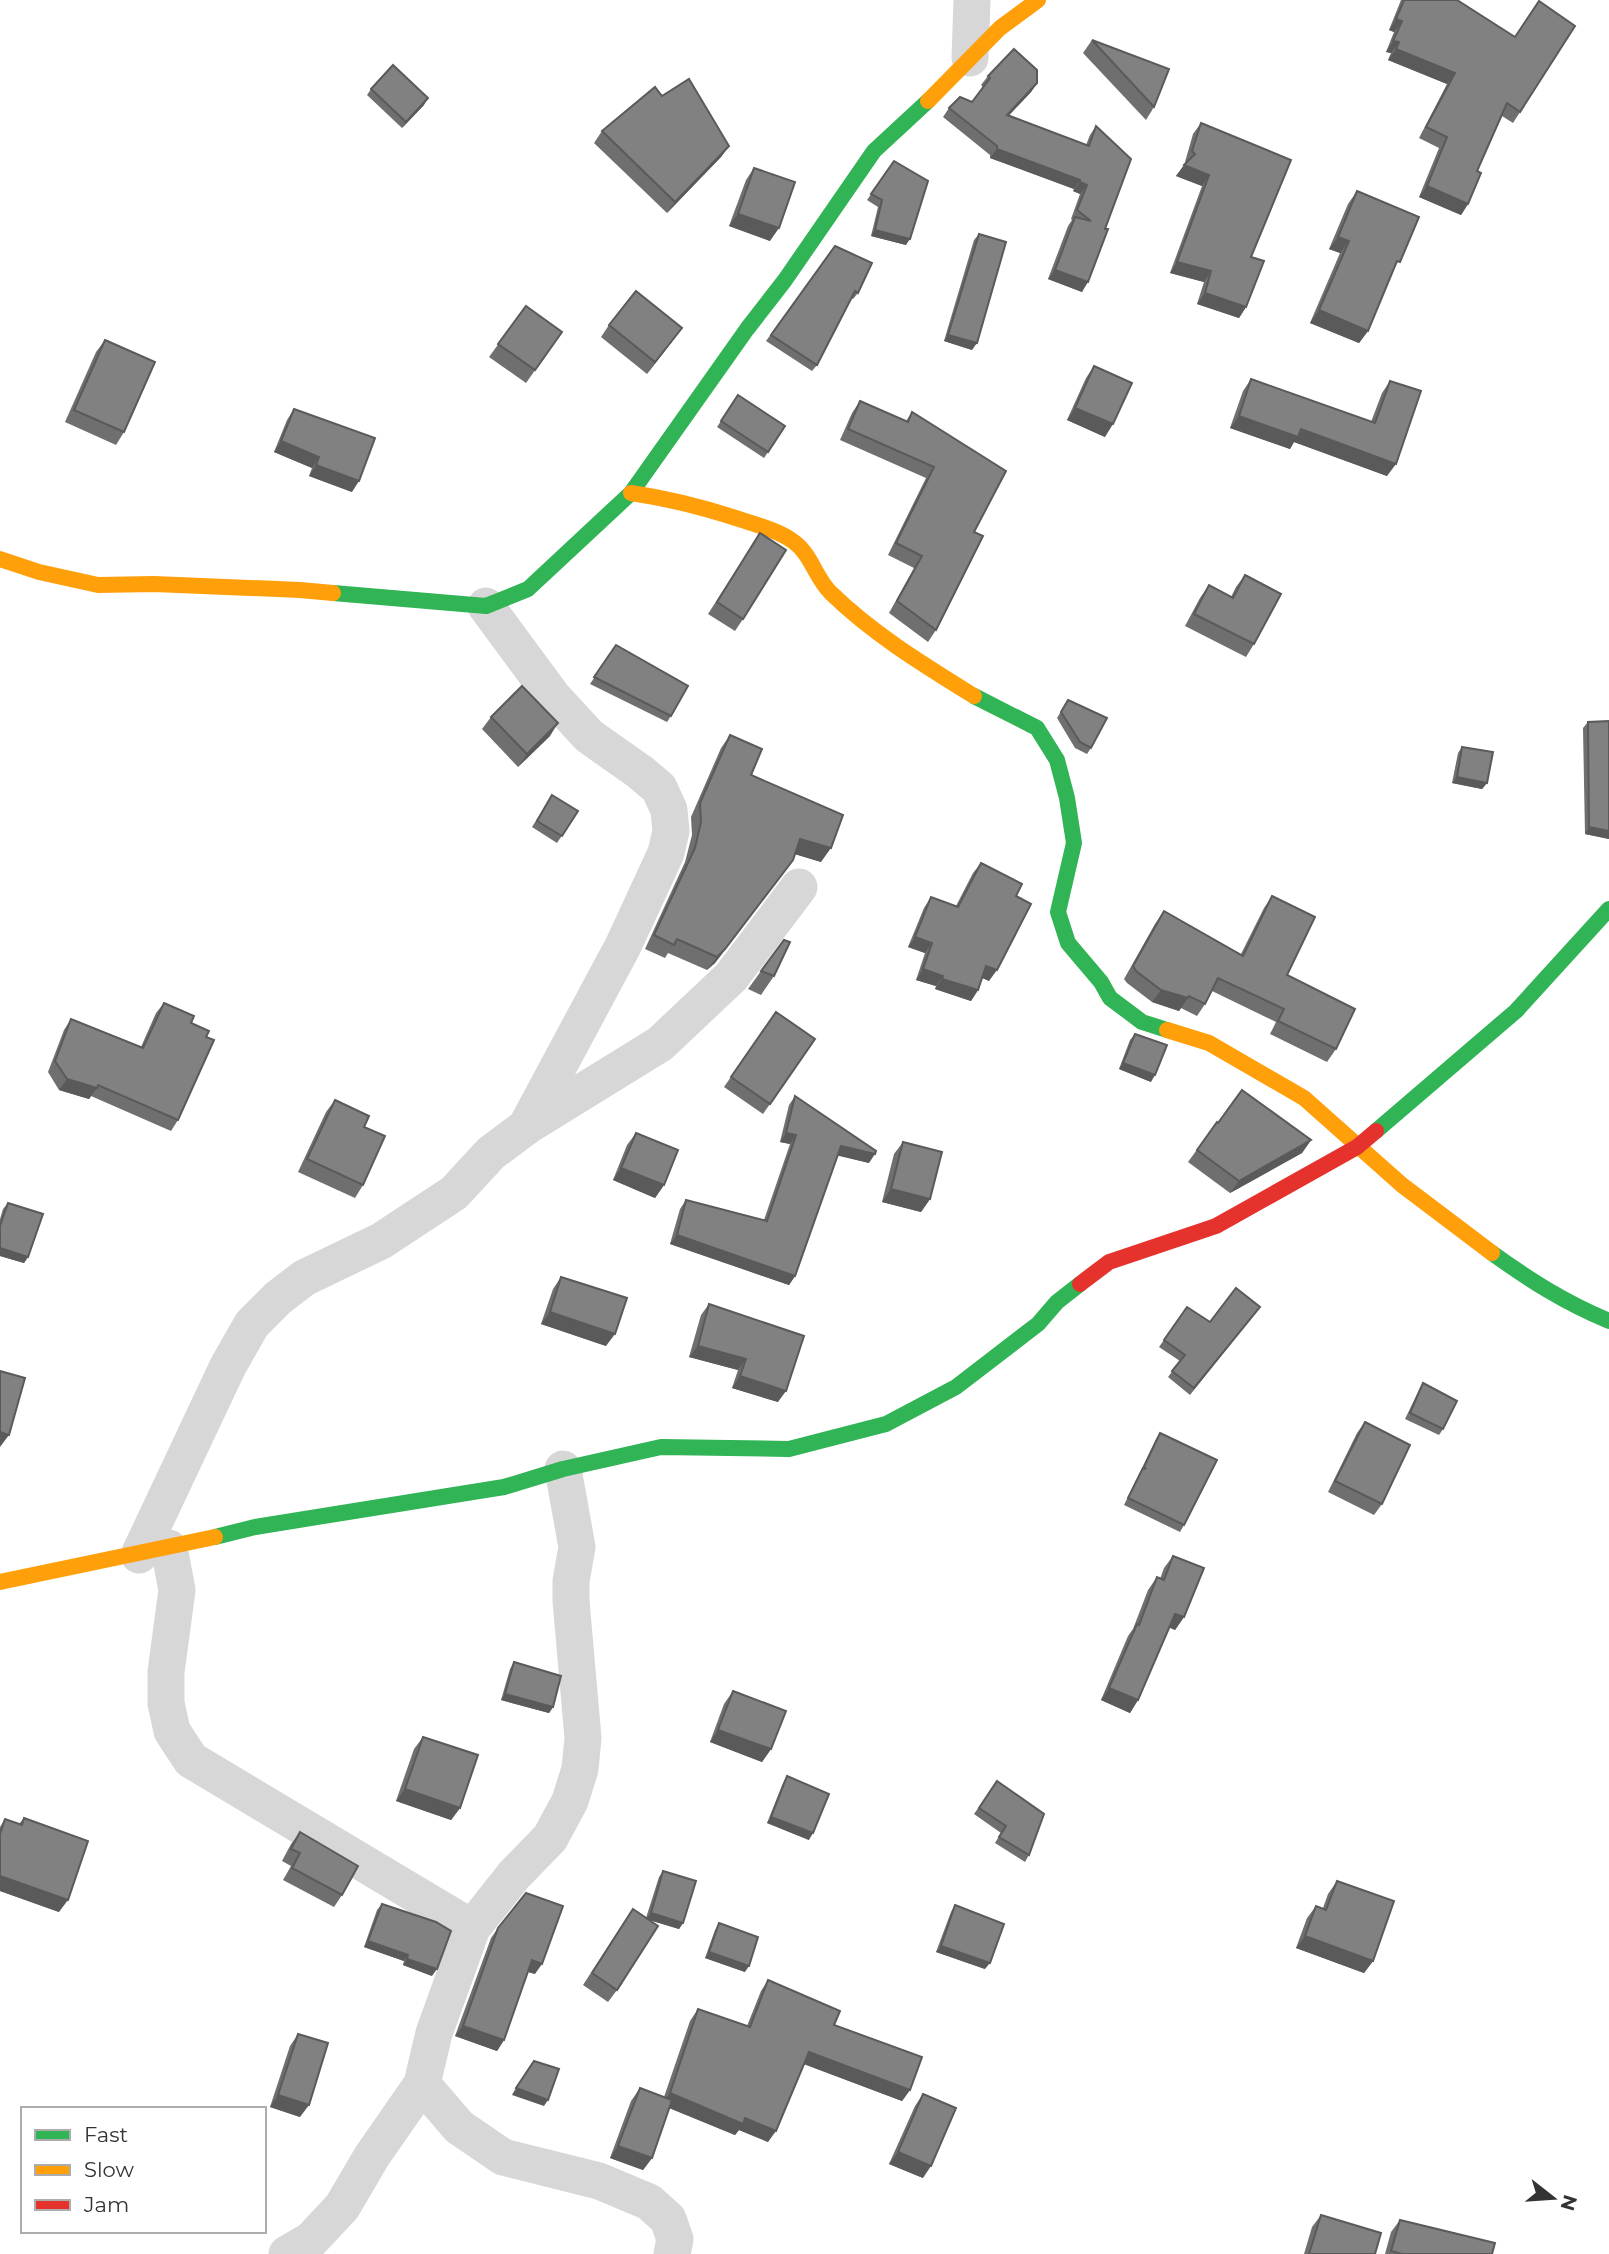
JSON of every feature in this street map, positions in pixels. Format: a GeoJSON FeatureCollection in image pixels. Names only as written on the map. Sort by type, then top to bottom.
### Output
{"type":"FeatureCollection","features":[{"type":"Feature","properties":{"kind":"street"},"geometry":{"type":"LineString","coordinates":[[970,58],[972,0]]}},
{"type":"Feature","properties":{"kind":"street"},"geometry":{"type":"LineString","coordinates":[[0,559],[39,572],[98,585],[155,584],[300,590],[486,606],[528,589],[631,493],[747,329],[793,270],[874,152],[1000,28],[1038,0]]}},
{"type":"Feature","properties":{"kind":"street"},"geometry":{"type":"LineString","coordinates":[[631,493],[674,499],[707,508],[764,527],[795,542],[809,560],[822,585],[845,607],[918,661],[985,703],[1037,728],[1057,760],[1068,798],[1073,843],[1058,912],[1068,943],[1101,982],[1110,998],[1142,1022],[1209,1044],[1304,1097],[1357,1147],[1434,1211],[1530,1280],[1571,1305],[1609,1321]]}},
{"type":"Feature","properties":{"kind":"street"},"geometry":{"type":"LineString","coordinates":[[486,606],[554,697],[589,736],[659,788],[669,810],[671,831],[666,853],[623,946],[526,1127]]}},
{"type":"Feature","properties":{"kind":"street"},"geometry":{"type":"LineString","coordinates":[[154,1552],[228,1366],[252,1324],[278,1298],[304,1279],[381,1241],[454,1193],[491,1153],[526,1127],[660,1044],[731,977],[799,887]]}},
{"type":"Feature","properties":{"kind":"street"},"geometry":{"type":"LineString","coordinates":[[0,1582],[154,1552],[255,1527],[504,1487],[563,1469],[661,1447],[789,1448],[886,1424],[956,1387],[1038,1324],[1057,1302],[1109,1262],[1216,1226],[1357,1147],[1516,1011],[1609,909]]}},
{"type":"Feature","properties":{"kind":"street"},"geometry":{"type":"LineString","coordinates":[[287,2254],[311,2240],[342,2207],[372,2156],[422,2084],[434,2033],[472,1928],[514,1874],[550,1838],[570,1801],[580,1769],[583,1738],[571,1601],[571,1581],[577,1547],[563,1469]]}},
{"type":"Feature","properties":{"kind":"street"},"geometry":{"type":"LineString","coordinates":[[154,1552],[177,1590],[166,1672],[166,1703],[172,1731],[191,1760],[472,1928]]}},
{"type":"Feature","properties":{"kind":"street"},"geometry":{"type":"LineString","coordinates":[[422,2084],[459,2127],[503,2157],[599,2181],[649,2202],[668,2219],[675,2239],[672,2254]]}},
{"type":"Feature","properties":{"kind":"building"},"geometry":{"type":"Polygon","coordinates":[[[1404,0],[1457,0],[1515,37],[1539,1],[1575,26],[1520,112],[1507,103],[1477,171],[1481,173],[1468,204],[1427,186],[1447,137],[1426,127],[1455,73],[1396,49],[1399,42],[1393,41],[1402,21],[1396,19],[1404,0]]]}},
{"type":"Feature","properties":{"kind":"building"},"geometry":{"type":"Polygon","coordinates":[[[1092,40],[1169,69],[1154,107],[1092,40]]]}},
{"type":"Feature","properties":{"kind":"building"},"geometry":{"type":"Polygon","coordinates":[[[1014,49],[1037,70],[1037,83],[1007,115],[1089,146],[1096,126],[1131,159],[1088,282],[1055,270],[1075,217],[1091,221],[1077,210],[1087,185],[997,149],[997,146],[949,108],[960,97],[972,102],[990,78],[988,76],[1014,49]]]}},
{"type":"Feature","properties":{"kind":"building"},"geometry":{"type":"Polygon","coordinates":[[[393,65],[428,98],[406,122],[371,89],[393,65]]]}},
{"type":"Feature","properties":{"kind":"building"},"geometry":{"type":"Polygon","coordinates":[[[689,79],[729,146],[675,202],[602,131],[655,87],[662,96],[689,79]]]}},
{"type":"Feature","properties":{"kind":"building"},"geometry":{"type":"Polygon","coordinates":[[[1201,123],[1291,160],[1251,257],[1264,261],[1246,307],[1205,293],[1211,271],[1177,262],[1209,175],[1184,165],[1195,154],[1192,151],[1201,123]]]}},
{"type":"Feature","properties":{"kind":"building"},"geometry":{"type":"Polygon","coordinates":[[[894,161],[928,181],[910,239],[875,230],[882,200],[871,194],[894,161]]]}},
{"type":"Feature","properties":{"kind":"building"},"geometry":{"type":"Polygon","coordinates":[[[754,168],[795,182],[779,228],[738,214],[754,168]]]}},
{"type":"Feature","properties":{"kind":"building"},"geometry":{"type":"Polygon","coordinates":[[[1357,191],[1419,217],[1400,262],[1397,261],[1368,331],[1319,310],[1349,241],[1338,237],[1357,191]]]}},
{"type":"Feature","properties":{"kind":"building"},"geometry":{"type":"Polygon","coordinates":[[[979,234],[1006,242],[977,343],[948,335],[979,234]]]}},
{"type":"Feature","properties":{"kind":"building"},"geometry":{"type":"Polygon","coordinates":[[[835,246],[872,263],[817,365],[771,335],[835,246]]]}},
{"type":"Feature","properties":{"kind":"building"},"geometry":{"type":"Polygon","coordinates":[[[636,291],[682,328],[655,362],[609,325],[636,291]]]}},
{"type":"Feature","properties":{"kind":"building"},"geometry":{"type":"Polygon","coordinates":[[[526,306],[562,332],[535,370],[498,344],[526,306]]]}},
{"type":"Feature","properties":{"kind":"building"},"geometry":{"type":"Polygon","coordinates":[[[105,340],[155,362],[124,432],[74,410],[105,340]]]}},
{"type":"Feature","properties":{"kind":"building"},"geometry":{"type":"Polygon","coordinates":[[[1094,366],[1132,383],[1113,424],[1075,408],[1094,366]]]}},
{"type":"Feature","properties":{"kind":"building"},"geometry":{"type":"Polygon","coordinates":[[[1251,379],[1375,423],[1390,381],[1421,391],[1396,464],[1301,429],[1298,437],[1239,416],[1251,379]]]}},
{"type":"Feature","properties":{"kind":"building"},"geometry":{"type":"Polygon","coordinates":[[[738,395],[785,426],[768,452],[721,421],[738,395]]]}},
{"type":"Feature","properties":{"kind":"building"},"geometry":{"type":"Polygon","coordinates":[[[860,401],[908,422],[912,412],[1006,471],[974,532],[983,536],[936,630],[897,601],[922,556],[896,543],[934,467],[848,429],[860,401]]]}},
{"type":"Feature","properties":{"kind":"building"},"geometry":{"type":"Polygon","coordinates":[[[294,409],[375,438],[359,481],[316,465],[319,457],[281,441],[294,409]]]}},
{"type":"Feature","properties":{"kind":"building"},"geometry":{"type":"Polygon","coordinates":[[[760,533],[786,550],[743,619],[717,602],[760,533]]]}},
{"type":"Feature","properties":{"kind":"building"},"geometry":{"type":"Polygon","coordinates":[[[1245,575],[1281,594],[1254,644],[1194,614],[1209,585],[1233,598],[1245,575]]]}},
{"type":"Feature","properties":{"kind":"building"},"geometry":{"type":"Polygon","coordinates":[[[616,645],[688,686],[671,716],[594,677],[616,645]]]}},
{"type":"Feature","properties":{"kind":"building"},"geometry":{"type":"Polygon","coordinates":[[[522,686],[558,723],[527,754],[491,717],[522,686]]]}},
{"type":"Feature","properties":{"kind":"building"},"geometry":{"type":"Polygon","coordinates":[[[1068,700],[1107,718],[1091,748],[1080,742],[1061,712],[1068,700]]]}},
{"type":"Feature","properties":{"kind":"building"},"geometry":{"type":"Polygon","coordinates":[[[1609,721],[1609,831],[1589,827],[1588,722],[1609,721]]]}},
{"type":"Feature","properties":{"kind":"building"},"geometry":{"type":"Polygon","coordinates":[[[730,735],[762,749],[751,775],[843,815],[831,848],[800,839],[793,860],[717,957],[677,939],[674,945],[654,935],[695,848],[701,822],[700,803],[730,735]]]}},
{"type":"Feature","properties":{"kind":"building"},"geometry":{"type":"Polygon","coordinates":[[[1462,747],[1493,752],[1487,783],[1457,777],[1462,747]]]}},
{"type":"Feature","properties":{"kind":"building"},"geometry":{"type":"Polygon","coordinates":[[[552,795],[578,811],[562,836],[537,821],[552,795]]]}},
{"type":"Feature","properties":{"kind":"building"},"geometry":{"type":"Polygon","coordinates":[[[981,863],[1022,884],[1016,896],[1031,904],[997,970],[986,966],[978,990],[942,979],[943,976],[923,969],[932,943],[915,937],[931,897],[958,907],[981,863]]]}},
{"type":"Feature","properties":{"kind":"building"},"geometry":{"type":"Polygon","coordinates":[[[1272,896],[1315,917],[1287,975],[1355,1009],[1336,1049],[1278,1021],[1284,1009],[1218,978],[1205,1004],[1189,996],[1188,998],[1161,990],[1133,966],[1164,911],[1243,956],[1272,896]]]}},
{"type":"Feature","properties":{"kind":"building"},"geometry":{"type":"Polygon","coordinates":[[[784,940],[790,942],[774,976],[761,971],[784,940]]]}},
{"type":"Feature","properties":{"kind":"building"},"geometry":{"type":"Polygon","coordinates":[[[164,1003],[194,1016],[191,1023],[209,1031],[206,1037],[214,1040],[178,1120],[98,1085],[97,1088],[67,1079],[55,1061],[71,1019],[143,1048],[164,1003]]]}},
{"type":"Feature","properties":{"kind":"building"},"geometry":{"type":"Polygon","coordinates":[[[776,1012],[815,1039],[770,1104],[731,1077],[776,1012]]]}},
{"type":"Feature","properties":{"kind":"building"},"geometry":{"type":"Polygon","coordinates":[[[1135,1034],[1167,1045],[1155,1075],[1123,1063],[1135,1034]]]}},
{"type":"Feature","properties":{"kind":"building"},"geometry":{"type":"Polygon","coordinates":[[[1242,1090],[1311,1140],[1239,1181],[1197,1150],[1242,1090]]]}},
{"type":"Feature","properties":{"kind":"building"},"geometry":{"type":"Polygon","coordinates":[[[795,1096],[876,1151],[875,1154],[841,1146],[795,1276],[677,1235],[686,1200],[767,1221],[796,1135],[786,1133],[795,1096]]]}},
{"type":"Feature","properties":{"kind":"building"},"geometry":{"type":"Polygon","coordinates":[[[335,1100],[369,1116],[364,1127],[385,1136],[363,1185],[307,1159],[335,1100]]]}},
{"type":"Feature","properties":{"kind":"building"},"geometry":{"type":"Polygon","coordinates":[[[636,1133],[678,1150],[664,1185],[621,1168],[636,1133]]]}},
{"type":"Feature","properties":{"kind":"building"},"geometry":{"type":"Polygon","coordinates":[[[903,1142],[942,1152],[930,1199],[891,1189],[903,1142]]]}},
{"type":"Feature","properties":{"kind":"building"},"geometry":{"type":"Polygon","coordinates":[[[8,1203],[43,1214],[28,1257],[0,1248],[0,1226],[8,1203]]]}},
{"type":"Feature","properties":{"kind":"building"},"geometry":{"type":"Polygon","coordinates":[[[561,1277],[627,1298],[615,1334],[550,1312],[561,1277]]]}},
{"type":"Feature","properties":{"kind":"building"},"geometry":{"type":"Polygon","coordinates":[[[1236,1288],[1260,1307],[1194,1388],[1172,1371],[1185,1355],[1164,1340],[1187,1307],[1210,1322],[1236,1288]]]}},
{"type":"Feature","properties":{"kind":"building"},"geometry":{"type":"Polygon","coordinates":[[[709,1304],[804,1336],[786,1391],[740,1376],[746,1359],[698,1346],[709,1304]]]}},
{"type":"Feature","properties":{"kind":"building"},"geometry":{"type":"Polygon","coordinates":[[[0,1371],[25,1378],[9,1435],[0,1432],[0,1371]]]}},
{"type":"Feature","properties":{"kind":"building"},"geometry":{"type":"Polygon","coordinates":[[[1423,1383],[1457,1401],[1443,1429],[1410,1413],[1423,1383]]]}},
{"type":"Feature","properties":{"kind":"building"},"geometry":{"type":"Polygon","coordinates":[[[1365,1422],[1410,1445],[1382,1504],[1335,1481],[1365,1422]]]}},
{"type":"Feature","properties":{"kind":"building"},"geometry":{"type":"Polygon","coordinates":[[[1160,1433],[1217,1460],[1184,1525],[1128,1498],[1143,1468],[1146,1469],[1144,1467],[1160,1433]]]}},
{"type":"Feature","properties":{"kind":"building"},"geometry":{"type":"Polygon","coordinates":[[[1173,1556],[1204,1568],[1184,1617],[1175,1614],[1138,1700],[1109,1688],[1137,1624],[1139,1625],[1157,1577],[1164,1580],[1173,1556]]]}},
{"type":"Feature","properties":{"kind":"building"},"geometry":{"type":"Polygon","coordinates":[[[514,1662],[561,1676],[553,1707],[505,1694],[514,1662]]]}},
{"type":"Feature","properties":{"kind":"building"},"geometry":{"type":"Polygon","coordinates":[[[733,1691],[786,1711],[771,1749],[718,1730],[733,1691]]]}},
{"type":"Feature","properties":{"kind":"building"},"geometry":{"type":"Polygon","coordinates":[[[423,1737],[478,1755],[460,1808],[405,1789],[423,1737]]]}},
{"type":"Feature","properties":{"kind":"building"},"geometry":{"type":"Polygon","coordinates":[[[787,1776],[829,1794],[813,1833],[771,1817],[787,1776]]]}},
{"type":"Feature","properties":{"kind":"building"},"geometry":{"type":"Polygon","coordinates":[[[997,1781],[1044,1814],[1029,1855],[999,1837],[1006,1826],[979,1808],[997,1781]]]}},
{"type":"Feature","properties":{"kind":"building"},"geometry":{"type":"Polygon","coordinates":[[[24,1818],[88,1841],[68,1900],[0,1876],[0,1834],[5,1819],[22,1825],[24,1818]]]}},
{"type":"Feature","properties":{"kind":"building"},"geometry":{"type":"Polygon","coordinates":[[[300,1832],[358,1866],[342,1895],[292,1868],[300,1853],[291,1849],[300,1832]]]}},
{"type":"Feature","properties":{"kind":"building"},"geometry":{"type":"Polygon","coordinates":[[[663,1871],[696,1881],[683,1923],[651,1913],[663,1871]]]}},
{"type":"Feature","properties":{"kind":"building"},"geometry":{"type":"Polygon","coordinates":[[[1337,1881],[1394,1901],[1373,1961],[1305,1936],[1316,1906],[1326,1910],[1337,1881]]]}},
{"type":"Feature","properties":{"kind":"building"},"geometry":{"type":"Polygon","coordinates":[[[526,1893],[563,1906],[542,1964],[532,1960],[504,2040],[463,2026],[498,1928],[526,1893]]]}},
{"type":"Feature","properties":{"kind":"building"},"geometry":{"type":"Polygon","coordinates":[[[382,1904],[436,1922],[451,1931],[437,1969],[368,1941],[382,1904]]]}},
{"type":"Feature","properties":{"kind":"building"},"geometry":{"type":"Polygon","coordinates":[[[955,1905],[1004,1924],[990,1963],[941,1946],[955,1905]]]}},
{"type":"Feature","properties":{"kind":"building"},"geometry":{"type":"Polygon","coordinates":[[[633,1909],[658,1926],[617,1990],[592,1973],[633,1909]]]}},
{"type":"Feature","properties":{"kind":"building"},"geometry":{"type":"Polygon","coordinates":[[[719,1923],[758,1937],[749,1966],[709,1952],[719,1923]]]}},
{"type":"Feature","properties":{"kind":"building"},"geometry":{"type":"Polygon","coordinates":[[[768,1980],[840,2011],[834,2025],[922,2057],[910,2090],[809,2052],[776,2131],[745,2118],[743,2124],[670,2093],[698,2009],[750,2027],[768,1980]]]}},
{"type":"Feature","properties":{"kind":"building"},"geometry":{"type":"Polygon","coordinates":[[[298,2034],[328,2043],[309,2105],[278,2095],[298,2034]]]}},
{"type":"Feature","properties":{"kind":"building"},"geometry":{"type":"Polygon","coordinates":[[[534,2061],[559,2069],[548,2100],[516,2088],[534,2061]]]}},
{"type":"Feature","properties":{"kind":"building"},"geometry":{"type":"Polygon","coordinates":[[[640,2088],[672,2100],[652,2158],[618,2146],[640,2088]]]}},
{"type":"Feature","properties":{"kind":"building"},"geometry":{"type":"Polygon","coordinates":[[[923,2094],[956,2108],[931,2166],[898,2152],[923,2094]]]}},
{"type":"Feature","properties":{"kind":"building"},"geometry":{"type":"Polygon","coordinates":[[[1321,2215],[1381,2233],[1375,2254],[1309,2254],[1321,2215]]]}},
{"type":"Feature","properties":{"kind":"building"},"geometry":{"type":"Polygon","coordinates":[[[1400,2220],[1495,2243],[1492,2254],[1402,2254],[1391,2251],[1400,2220]]]}},
{"type":"Feature","properties":{"kind":"traffic: fast"},"geometry":{"type":"LineString","coordinates":[[333,593],[486,606],[528,589],[631,493],[785,280],[874,151],[928,101]]}},
{"type":"Feature","properties":{"kind":"traffic: fast"},"geometry":{"type":"LineString","coordinates":[[974,696],[1037,728],[1057,760],[1067,798],[1074,843],[1058,912],[1068,943],[1101,982],[1110,998],[1142,1022],[1167,1030]]}},
{"type":"Feature","properties":{"kind":"traffic: fast"},"geometry":{"type":"LineString","coordinates":[[1376,1131],[1516,1011],[1609,909]]}},
{"type":"Feature","properties":{"kind":"traffic: fast"},"geometry":{"type":"LineString","coordinates":[[1492,1253],[1548,1290],[1609,1321]]}},
{"type":"Feature","properties":{"kind":"traffic: fast"},"geometry":{"type":"LineString","coordinates":[[215,1537],[255,1527],[504,1487],[563,1469],[661,1447],[789,1449],[886,1424],[956,1387],[1038,1324],[1057,1302],[1080,1284]]}},
{"type":"Feature","properties":{"kind":"traffic: slow"},"geometry":{"type":"LineString","coordinates":[[928,101],[1000,28],[1038,0]]}},
{"type":"Feature","properties":{"kind":"traffic: slow"},"geometry":{"type":"LineString","coordinates":[[631,493],[716,512],[789,538],[805,553],[826,587],[847,608],[936,673],[974,696]]}},
{"type":"Feature","properties":{"kind":"traffic: slow"},"geometry":{"type":"LineString","coordinates":[[0,559],[39,572],[98,585],[154,584],[333,593]]}},
{"type":"Feature","properties":{"kind":"traffic: slow"},"geometry":{"type":"LineString","coordinates":[[1167,1030],[1209,1043],[1304,1098],[1402,1185],[1492,1253]]}},
{"type":"Feature","properties":{"kind":"traffic: slow"},"geometry":{"type":"LineString","coordinates":[[0,1582],[215,1537]]}},
{"type":"Feature","properties":{"kind":"traffic: jam"},"geometry":{"type":"LineString","coordinates":[[1080,1284],[1109,1262],[1216,1226],[1357,1147],[1376,1131]]}}]}
